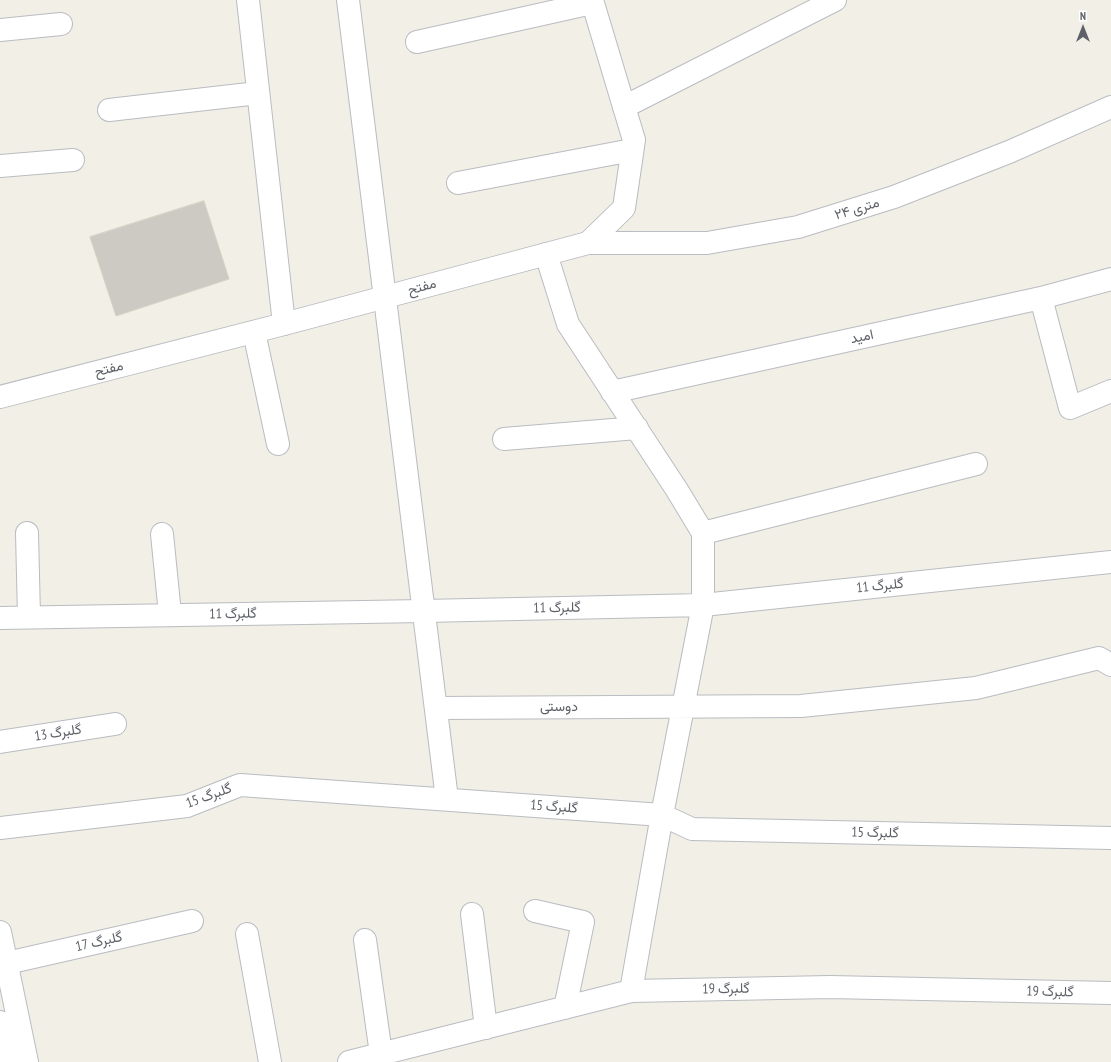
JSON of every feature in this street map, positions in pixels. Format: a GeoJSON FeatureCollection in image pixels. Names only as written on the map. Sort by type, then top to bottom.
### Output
{"type":"FeatureCollection","features":[{"type":"Feature","properties":{"kind":"street"},"geometry":{"type":"LineString","coordinates":[[248,0],[284,324]]}},
{"type":"Feature","properties":{"kind":"street"},"geometry":{"type":"LineString","coordinates":[[348,0],[447,799]]}},
{"type":"Feature","properties":{"kind":"street"},"geometry":{"type":"LineString","coordinates":[[624,107],[835,0]]}},
{"type":"Feature","properties":{"kind":"street"},"geometry":{"type":"LineString","coordinates":[[417,42],[592,1]]}},
{"type":"Feature","properties":{"kind":"street","name":"مفتح"},"geometry":{"type":"LineString","coordinates":[[0,397],[254,332],[588,243],[624,208],[634,140],[592,1]]}},
{"type":"Feature","properties":{"kind":"street"},"geometry":{"type":"LineString","coordinates":[[0,30],[61,24]]}},
{"type":"Feature","properties":{"kind":"street"},"geometry":{"type":"LineString","coordinates":[[109,110],[258,93]]}},
{"type":"Feature","properties":{"kind":"street","name":"۲۴ متری"},"geometry":{"type":"LineString","coordinates":[[588,243],[707,243],[798,227],[894,197],[1009,152],[1111,107]]}},
{"type":"Feature","properties":{"kind":"street"},"geometry":{"type":"LineString","coordinates":[[458,182],[632,150]]}},
{"type":"Feature","properties":{"kind":"street"},"geometry":{"type":"LineString","coordinates":[[0,166],[73,160]]}},
{"type":"Feature","properties":{"kind":"street"},"geometry":{"type":"LineString","coordinates":[[546,254],[568,324],[637,428],[703,533],[703,604],[662,815],[632,991]]}},
{"type":"Feature","properties":{"kind":"street","name":"امید"},"geometry":{"type":"LineString","coordinates":[[612,392],[1041,298],[1111,279]]}},
{"type":"Feature","properties":{"kind":"street"},"geometry":{"type":"LineString","coordinates":[[1041,298],[1070,408],[1111,391]]}},
{"type":"Feature","properties":{"kind":"street"},"geometry":{"type":"LineString","coordinates":[[254,332],[278,444]]}},
{"type":"Feature","properties":{"kind":"street"},"geometry":{"type":"LineString","coordinates":[[504,439],[637,428]]}},
{"type":"Feature","properties":{"kind":"street"},"geometry":{"type":"LineString","coordinates":[[703,533],[976,464]]}},
{"type":"Feature","properties":{"kind":"street"},"geometry":{"type":"LineString","coordinates":[[27,533],[30,617]]}},
{"type":"Feature","properties":{"kind":"street"},"geometry":{"type":"LineString","coordinates":[[162,534],[170,614]]}},
{"type":"Feature","properties":{"kind":"street","name":"گلبرگ 11"},"geometry":{"type":"LineString","coordinates":[[0,618],[424,611],[703,604],[1111,562]]}},
{"type":"Feature","properties":{"kind":"street","name":"دوستی"},"geometry":{"type":"LineString","coordinates":[[436,708],[801,706],[976,688],[1107,660]]}},
{"type":"Feature","properties":{"kind":"street","name":"گلبرگ 13"},"geometry":{"type":"LineString","coordinates":[[0,742],[115,724]]}},
{"type":"Feature","properties":{"kind":"street","name":"گلبرگ 15"},"geometry":{"type":"LineString","coordinates":[[0,828],[187,806],[240,785],[662,815],[692,829],[1111,838]]}},
{"type":"Feature","properties":{"kind":"street"},"geometry":{"type":"LineString","coordinates":[[535,911],[583,922],[565,1008]]}},
{"type":"Feature","properties":{"kind":"street"},"geometry":{"type":"LineString","coordinates":[[472,914],[486,1028]]}},
{"type":"Feature","properties":{"kind":"street","name":"گلبرگ 17"},"geometry":{"type":"LineString","coordinates":[[7,963],[192,922]]}},
{"type":"Feature","properties":{"kind":"street"},"geometry":{"type":"LineString","coordinates":[[0,932],[27,1062]]}},
{"type":"Feature","properties":{"kind":"street"},"geometry":{"type":"LineString","coordinates":[[247,934],[270,1062]]}},
{"type":"Feature","properties":{"kind":"street"},"geometry":{"type":"LineString","coordinates":[[365,940],[381,1054]]}},
{"type":"Feature","properties":{"kind":"street","name":"گلبرگ 19"},"geometry":{"type":"LineString","coordinates":[[349,1062],[632,991],[830,987],[1111,993]]}},
{"type":"Feature","properties":{"kind":"street"},"geometry":{"type":"LineString","coordinates":[[0,1022],[8,1062]]}},
{"type":"Feature","properties":{"kind":"building"},"geometry":{"type":"Polygon","coordinates":[[[204,201],[229,279],[116,316],[90,237],[204,201]]]}}]}
